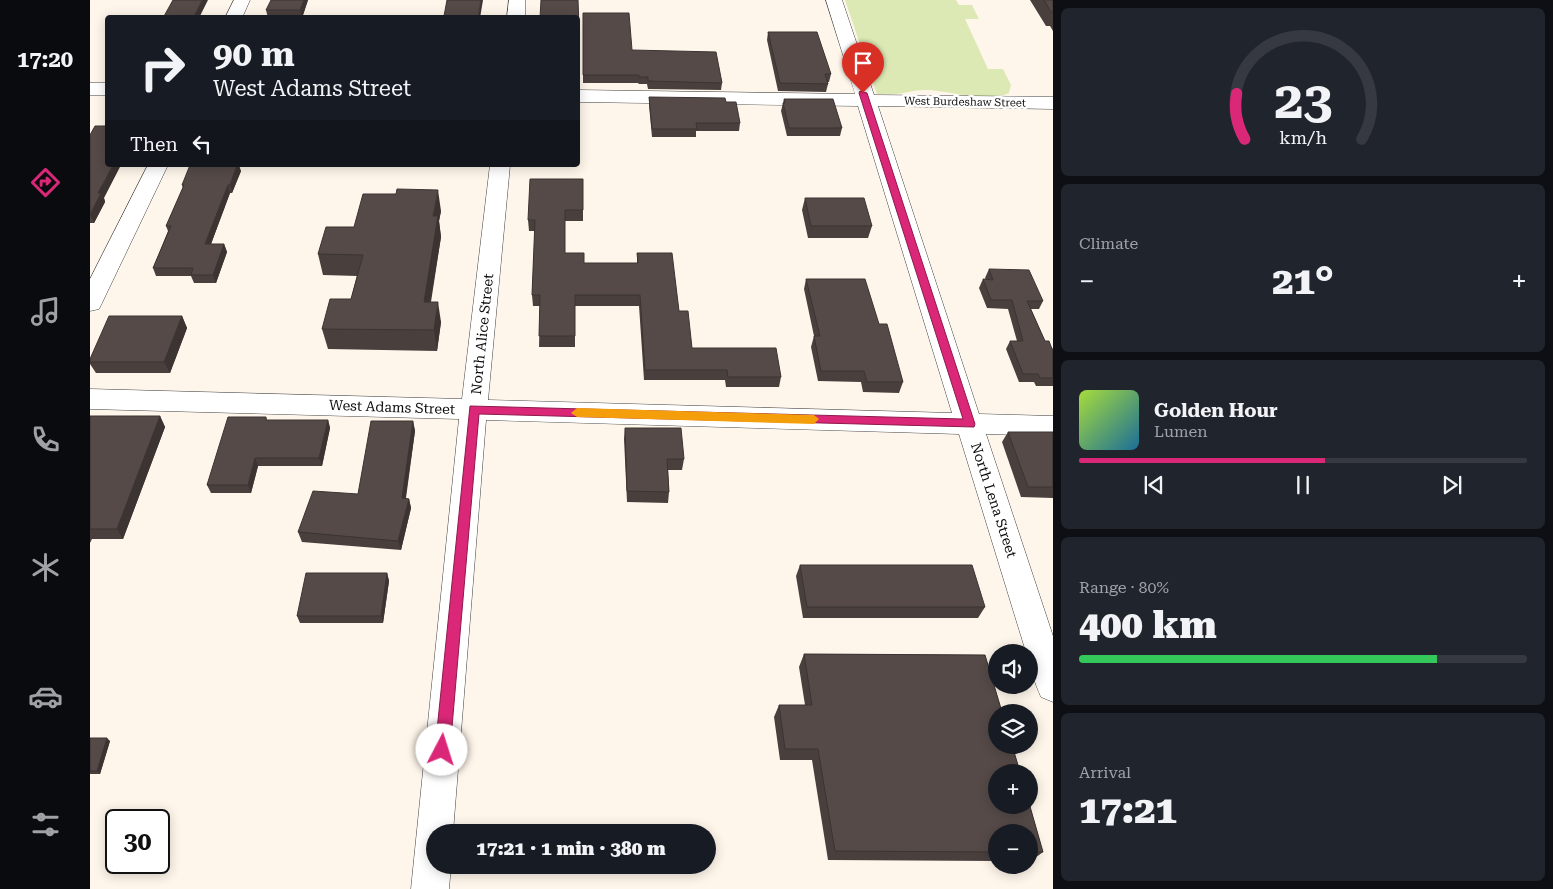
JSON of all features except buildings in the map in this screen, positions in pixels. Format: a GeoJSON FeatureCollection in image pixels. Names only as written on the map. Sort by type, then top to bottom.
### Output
{"type":"FeatureCollection","features":[{"type":"Feature","properties":{"kind":"street"},"geometry":{"type":"LineString","coordinates":[[234,15],[242,0]]}},
{"type":"Feature","properties":{"kind":"street"},"geometry":{"type":"LineString","coordinates":[[516,15],[518,0]]}},
{"type":"Feature","properties":{"kind":"street","name":"North Lena Street"},"geometry":{"type":"LineString","coordinates":[[834,0],[1053,686]]}},
{"type":"Feature","properties":{"kind":"street"},"geometry":{"type":"LineString","coordinates":[[90,89],[105,89]]}},
{"type":"Feature","properties":{"kind":"street","name":"West Burdeshaw Street"},"geometry":{"type":"LineString","coordinates":[[580,96],[1053,103]]}},
{"type":"Feature","properties":{"kind":"street"},"geometry":{"type":"LineString","coordinates":[[90,303],[157,167]]}},
{"type":"Feature","properties":{"kind":"street","name":"North Alice Street"},"geometry":{"type":"LineString","coordinates":[[436,824],[474,409],[500,167]]}},
{"type":"Feature","properties":{"kind":"street","name":"West Adams Street"},"geometry":{"type":"LineString","coordinates":[[90,399],[1053,426]]}},
{"type":"Feature","properties":{"kind":"street","name":"North Alice Street"},"geometry":{"type":"LineString","coordinates":[[430,889],[431,874]]}},
{"type":"Feature","properties":{"kind":"green space"},"geometry":{"type":"Polygon","coordinates":[[[845,0],[956,0],[959,5],[972,5],[979,19],[965,19],[988,69],[1003,69],[1011,85],[1009,93],[989,97],[924,90],[877,94],[845,0]]]}},
{"type":"Feature","properties":{"kind":"slow traffic"},"geometry":{"type":"LineString","coordinates":[[577,413],[814,419]]}},
{"type":"Feature","properties":{"kind":"route"},"geometry":{"type":"LineString","coordinates":[[442,750],[474,409],[970,424],[863,93]]}}]}
